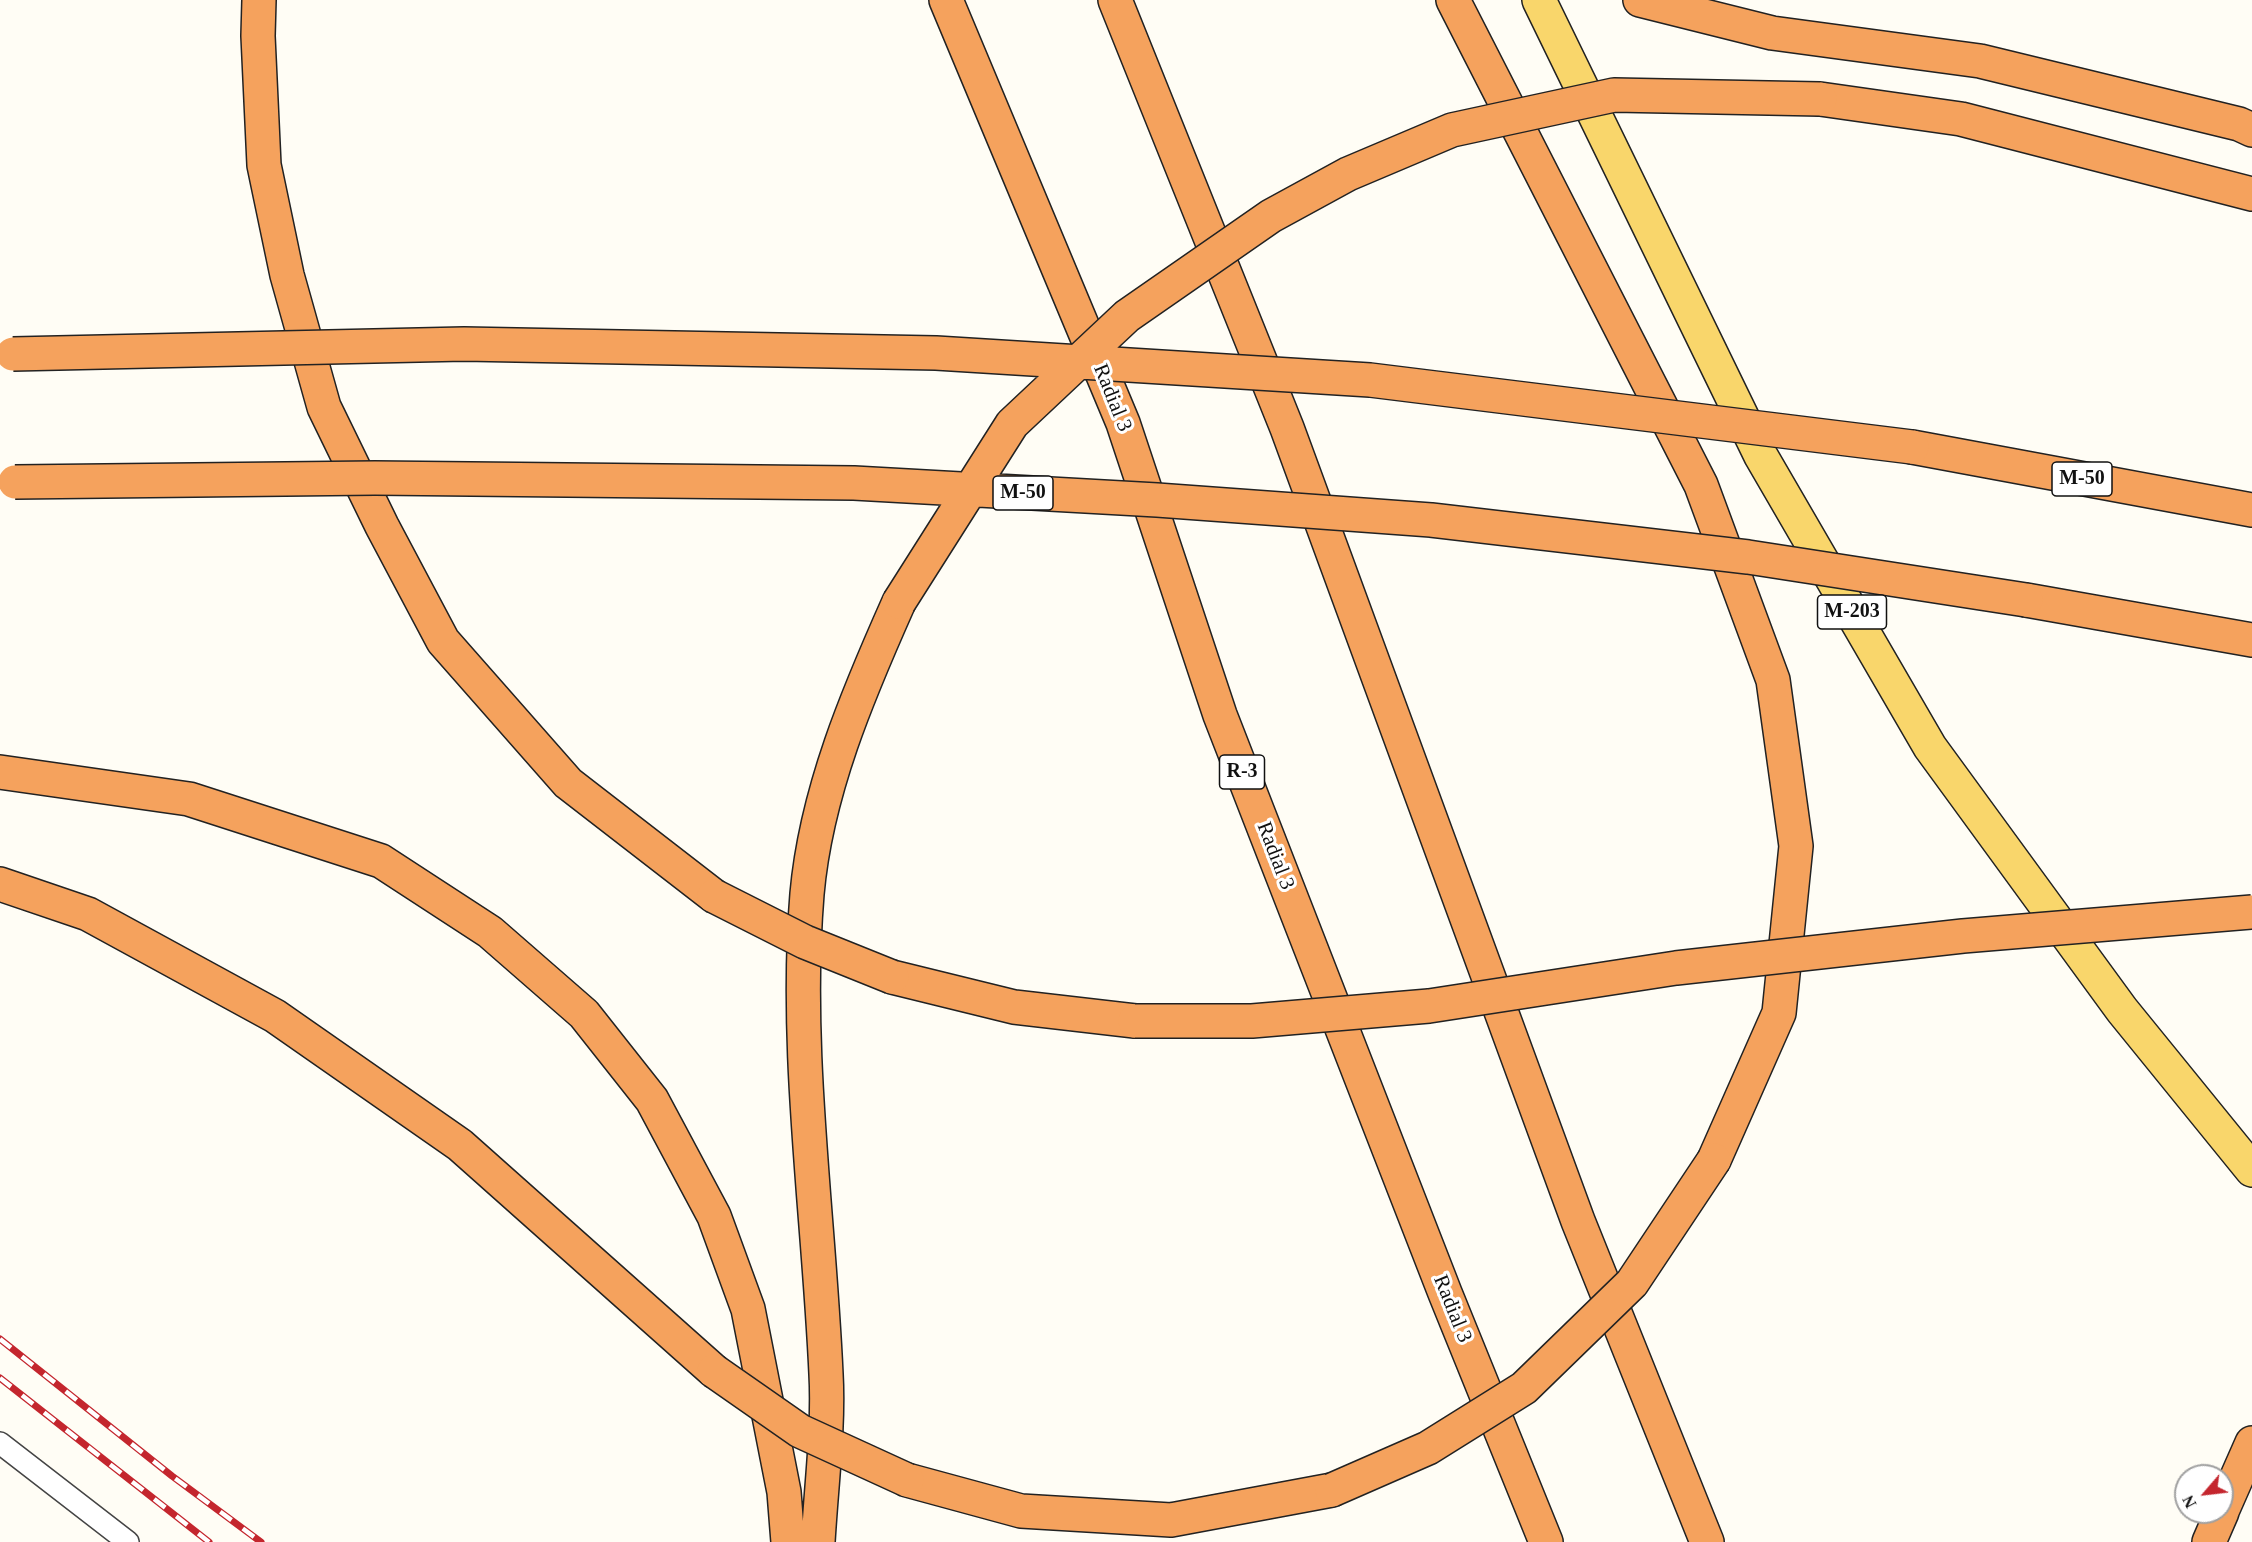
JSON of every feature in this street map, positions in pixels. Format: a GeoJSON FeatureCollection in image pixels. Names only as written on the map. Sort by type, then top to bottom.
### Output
{"type":"FeatureCollection","features":[{"type":"Feature","properties":{"kind":"highway"},"geometry":{"type":"LineString","coordinates":[[259,0],[258,36],[264,165],[287,275],[324,407],[382,526],[443,641],[567,783],[714,896],[806,942],[892,976],[1014,1007],[1135,1021],[1252,1021],[1429,1006],[1687,967],[1963,936],[2252,912]]}},
{"type":"Feature","properties":{"kind":"highway","name":"Radial 3"},"geometry":{"type":"LineString","coordinates":[[946,0],[1123,423],[1220,715],[1445,1293],[1546,1542]]}},
{"type":"Feature","properties":{"kind":"highway"},"geometry":{"type":"LineString","coordinates":[[1115,0],[1287,428],[1578,1221],[1707,1542]]}},
{"type":"Feature","properties":{"kind":"highway"},"geometry":{"type":"LineString","coordinates":[[0,884],[88,914],[275,1016],[460,1145],[714,1371],[800,1431],[908,1480],[1021,1510],[1171,1520],[1332,1490],[1428,1448],[1524,1388],[1632,1283],[1714,1160],[1779,1014],[1796,846],[1773,680],[1701,485],[1454,0]]}},
{"type":"Feature","properties":{"kind":"highway"},"geometry":{"type":"LineString","coordinates":[[1640,0],[1772,33],[1980,61],[2239,124],[2252,130]]}},
{"type":"Feature","properties":{"kind":"highway"},"geometry":{"type":"LineString","coordinates":[[818,1542],[826,1377],[804,1035],[807,893],[820,815],[855,700],[899,602],[1012,424],[1127,316],[1271,216],[1329,184],[1452,130],[1614,95],[1820,99],[1961,119],[2252,194]]}},
{"type":"Feature","properties":{"kind":"highway","name":"M-50"},"geometry":{"type":"LineString","coordinates":[[6,354],[465,344],[936,353],[1370,380],[1912,447],[2252,510]]}},
{"type":"Feature","properties":{"kind":"highway","name":"M-50"},"geometry":{"type":"LineString","coordinates":[[7,483],[375,478],[854,483],[1157,500],[1431,520],[1748,557],[2026,600],[2252,640]]}},
{"type":"Feature","properties":{"kind":"highway"},"geometry":{"type":"LineString","coordinates":[[0,772],[189,799],[381,861],[489,932],[584,1014],[652,1100],[714,1216],[748,1309],[784,1492],[788,1542]]}},
{"type":"Feature","properties":{"kind":"highway"},"geometry":{"type":"LineString","coordinates":[[2234,1484],[2252,1443]]}},
{"type":"Feature","properties":{"kind":"highway"},"geometry":{"type":"LineString","coordinates":[[2209,1542],[2217,1524]]}},
{"type":"Feature","properties":{"kind":"main road","name":"M-203"},"geometry":{"type":"LineString","coordinates":[[1539,0],[1761,456],[1930,747],[2122,1010],[2252,1170]]}},
{"type":"Feature","properties":{"kind":"lane"},"geometry":{"type":"LineString","coordinates":[[0,1443],[128,1542]]}},
{"type":"Feature","properties":{"kind":"railway"},"geometry":{"type":"LineString","coordinates":[[0,1339],[172,1476],[261,1542]]}},
{"type":"Feature","properties":{"kind":"railway"},"geometry":{"type":"LineString","coordinates":[[0,1378],[209,1542]]}}]}
